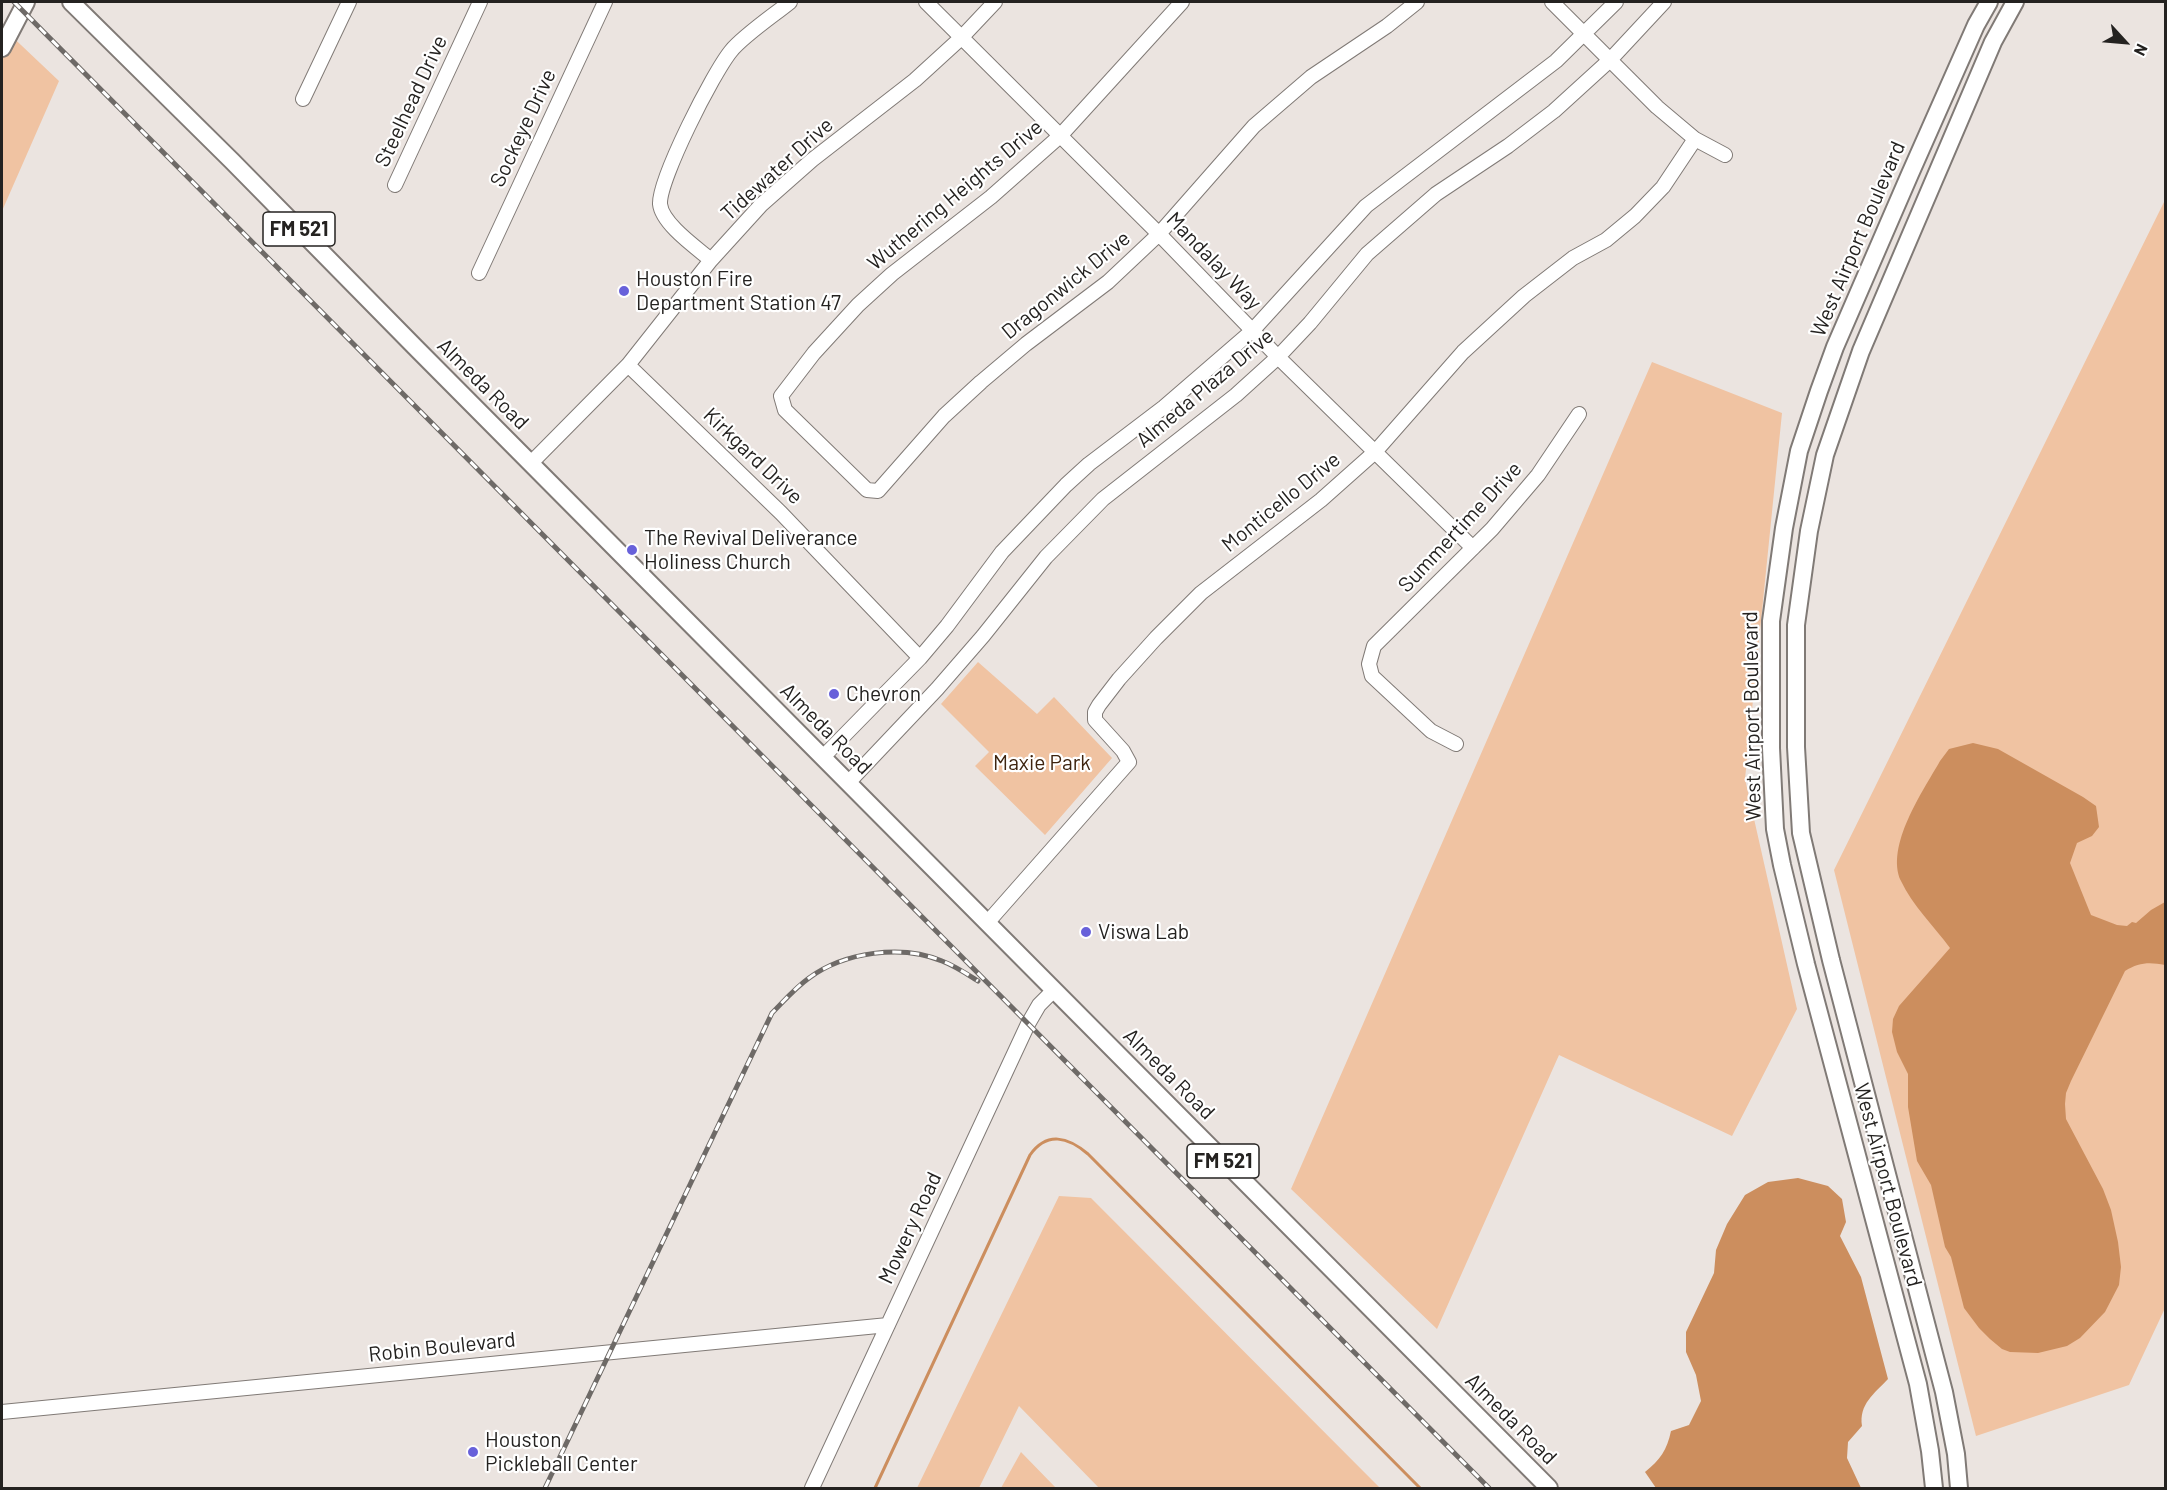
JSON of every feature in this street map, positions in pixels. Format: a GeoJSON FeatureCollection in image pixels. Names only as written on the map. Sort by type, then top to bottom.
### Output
{"type":"FeatureCollection","features":[{"type":"Feature","properties":{"kind":"main road"},"geometry":{"type":"LineString","coordinates":[[2,48],[26,2]]}},
{"type":"Feature","properties":{"kind":"main road","name":"Almeda Road"},"geometry":{"type":"LineString","coordinates":[[71,2],[232,161],[1549,1488]]}},
{"type":"Feature","properties":{"kind":"main road","name":"West Airport Boulevard"},"geometry":{"type":"LineString","coordinates":[[1934,1488],[1918,1384],[1806,964],[1775,830],[1771,748],[1771,621],[1784,528],[1800,451],[1819,391],[1835,347],[1910,174],[1976,25],[1989,2]]}},
{"type":"Feature","properties":{"kind":"main road","name":"West Airport Boulevard"},"geometry":{"type":"LineString","coordinates":[[1959,1488],[1956,1454],[1944,1392],[1831,960],[1801,833],[1796,747],[1796,625],[1809,531],[1825,455],[1845,395],[1861,351],[1932,183],[1993,42],[2015,2]]}},
{"type":"Feature","properties":{"kind":"main road"},"geometry":{"type":"LineString","coordinates":[[1910,174],[1932,183]]}},
{"type":"Feature","properties":{"kind":"main road"},"geometry":{"type":"LineString","coordinates":[[1784,528],[1809,531]]}},
{"type":"Feature","properties":{"kind":"main road"},"geometry":{"type":"LineString","coordinates":[[1771,748],[1796,747]]}},
{"type":"Feature","properties":{"kind":"main road"},"geometry":{"type":"LineString","coordinates":[[1806,964],[1831,960]]}},
{"type":"Feature","properties":{"kind":"main road"},"geometry":{"type":"LineString","coordinates":[[1857,1154],[1881,1150]]}},
{"type":"Feature","properties":{"kind":"street"},"geometry":{"type":"LineString","coordinates":[[303,99],[349,2]]}},
{"type":"Feature","properties":{"kind":"street","name":"Steelhead Drive"},"geometry":{"type":"LineString","coordinates":[[395,185],[480,2]]}},
{"type":"Feature","properties":{"kind":"street","name":"Sockeye Drive"},"geometry":{"type":"LineString","coordinates":[[479,273],[605,2]]}},
{"type":"Feature","properties":{"kind":"street"},"geometry":{"type":"LineString","coordinates":[[711,260],[668,221],[660,205],[663,186],[712,80],[732,50],[790,2]]}},
{"type":"Feature","properties":{"kind":"street","name":"Mandalay Way"},"geometry":{"type":"LineString","coordinates":[[926,2],[1159,234],[1278,357],[1473,548]]}},
{"type":"Feature","properties":{"kind":"street","name":"Tidewater Drive"},"geometry":{"type":"LineString","coordinates":[[531,463],[628,365],[711,260],[761,205],[812,160],[915,80],[961,38],[995,2]]}},
{"type":"Feature","properties":{"kind":"street","name":"Wuthering Heights Drive"},"geometry":{"type":"LineString","coordinates":[[852,476],[785,410],[781,396],[785,388],[814,353],[876,288],[991,197],[1060,136],[1182,2]]}},
{"type":"Feature","properties":{"kind":"street","name":"Dragonwick Drive"},"geometry":{"type":"LineString","coordinates":[[852,476],[867,490],[878,491],[944,416],[981,382],[1026,344],[1108,282],[1159,234],[1254,126],[1311,77],[1387,26],[1418,2]]}},
{"type":"Feature","properties":{"kind":"street"},"geometry":{"type":"LineString","coordinates":[[1552,2],[1657,107],[1695,139],[1725,155]]}},
{"type":"Feature","properties":{"kind":"street","name":"Almeda Plaza Drive"},"geometry":{"type":"LineString","coordinates":[[823,757],[920,658],[1002,552],[1066,485],[1089,464],[1164,407],[1252,331],[1366,206],[1556,61],[1616,2]]}},
{"type":"Feature","properties":{"kind":"street","name":"Almeda Plaza Drive"},"geometry":{"type":"LineString","coordinates":[[848,783],[937,689],[983,636],[1046,556],[1103,499],[1202,423],[1278,357],[1310,323],[1367,254],[1461,175],[1508,146],[1554,111],[1610,60],[1664,2]]}},
{"type":"Feature","properties":{"kind":"street","name":"Monticello Drive"},"geometry":{"type":"LineString","coordinates":[[987,923],[1129,762],[1123,751],[1095,720],[1095,712],[1119,679],[1155,638],[1201,593],[1321,500],[1375,452],[1463,352],[1524,296],[1573,258],[1606,240],[1635,216],[1663,187],[1695,139]]}},
{"type":"Feature","properties":{"kind":"street","name":"Kirkgard Drive"},"geometry":{"type":"LineString","coordinates":[[628,365],[781,513],[920,658]]}},
{"type":"Feature","properties":{"kind":"street","name":"Summertime Drive"},"geometry":{"type":"LineString","coordinates":[[1456,744],[1431,731],[1372,676],[1369,664],[1374,646],[1492,529],[1538,476],[1579,414]]}},
{"type":"Feature","properties":{"kind":"street","name":"Mowery Road"},"geometry":{"type":"LineString","coordinates":[[812,1488],[1028,1024],[1039,1005],[1054,990]]}},
{"type":"Feature","properties":{"kind":"street","name":"Robin Boulevard"},"geometry":{"type":"LineString","coordinates":[[2,1412],[888,1325]]}},
{"type":"Feature","properties":{"kind":"green space"},"geometry":{"type":"Polygon","coordinates":[[[2,27],[59,81],[2,211],[2,27]]]}},
{"type":"Feature","properties":{"kind":"green space"},"geometry":{"type":"Polygon","coordinates":[[[2165,200],[2166,1306],[2129,1385],[1976,1436],[1834,870],[2165,200]]]}},
{"type":"Feature","properties":{"kind":"green space"},"geometry":{"type":"Polygon","coordinates":[[[1652,362],[1782,413],[1745,779],[1797,1009],[1732,1136],[1559,1055],[1437,1329],[1291,1189],[1652,362]]]}},
{"type":"Feature","properties":{"kind":"green space","name":"Maxie Park"},"geometry":{"type":"Polygon","coordinates":[[[978,662],[1037,714],[1054,697],[1112,758],[1045,835],[975,766],[989,752],[941,704],[978,662]]]}},
{"type":"Feature","properties":{"kind":"green space"},"geometry":{"type":"Polygon","coordinates":[[[1059,1196],[1091,1198],[1380,1488],[1099,1488],[1019,1406],[979,1488],[917,1488],[1059,1196]]]}},
{"type":"Feature","properties":{"kind":"green space"},"geometry":{"type":"Polygon","coordinates":[[[1021,1452],[1056,1488],[1001,1488],[1021,1452]]]}},
{"type":"Feature","properties":{"kind":"shaded area"},"geometry":{"type":"Polygon","coordinates":[[[1973,743],[1998,749],[2096,806],[2099,827],[2092,836],[2077,843],[2070,863],[2091,915],[2117,925],[2127,926],[2132,922],[2136,923],[2165,902],[2165,965],[2145,964],[2125,971],[2066,1093],[2066,1119],[2103,1189],[2111,1210],[2121,1267],[2119,1285],[2105,1312],[2080,1338],[2067,1346],[2038,1353],[2010,1352],[2002,1349],[1979,1328],[1964,1308],[1951,1257],[1945,1247],[1931,1185],[1917,1161],[1908,1107],[1908,1074],[1897,1052],[1892,1032],[1893,1019],[1899,1006],[1950,948],[1917,907],[1901,881],[1897,867],[1902,836],[1916,803],[1949,749],[1973,743]]]}},
{"type":"Feature","properties":{"kind":"shaded area"},"geometry":{"type":"Polygon","coordinates":[[[1798,1178],[1828,1186],[1842,1199],[1846,1222],[1840,1236],[1861,1277],[1888,1379],[1865,1405],[1862,1426],[1848,1442],[1847,1458],[1861,1488],[1656,1488],[1645,1472],[1662,1454],[1671,1431],[1689,1425],[1701,1401],[1696,1375],[1686,1352],[1686,1332],[1714,1273],[1716,1250],[1727,1224],[1745,1195],[1768,1182],[1798,1178]]]}},
{"type":"Feature","properties":{"kind":"waterway"},"geometry":{"type":"LineString","coordinates":[[875,1488],[1030,1155],[1043,1142],[1058,1139],[1073,1144],[1088,1154],[1420,1488]]}},
{"type":"Feature","properties":{"kind":"railway"},"geometry":{"type":"LineString","coordinates":[[14,2],[1489,1488]]}},
{"type":"Feature","properties":{"kind":"railway"},"geometry":{"type":"LineString","coordinates":[[545,1488],[772,1013],[799,986],[823,969],[839,962],[874,953],[892,952],[926,956],[952,965],[978,981]]}},
{"type":"Feature","properties":{"kind":"place","name":"Houston Fire Department Station 47"},"geometry":{"type":"Point","coordinates":[624,291]}},
{"type":"Feature","properties":{"kind":"place","name":"The Revival Deliverance Holiness Church"},"geometry":{"type":"Point","coordinates":[632,550]}},
{"type":"Feature","properties":{"kind":"place","name":"Chevron"},"geometry":{"type":"Point","coordinates":[834,694]}},
{"type":"Feature","properties":{"kind":"place","name":"Viswa Lab"},"geometry":{"type":"Point","coordinates":[1086,932]}},
{"type":"Feature","properties":{"kind":"place","name":"Houston Pickleball Center"},"geometry":{"type":"Point","coordinates":[473,1452]}}]}
